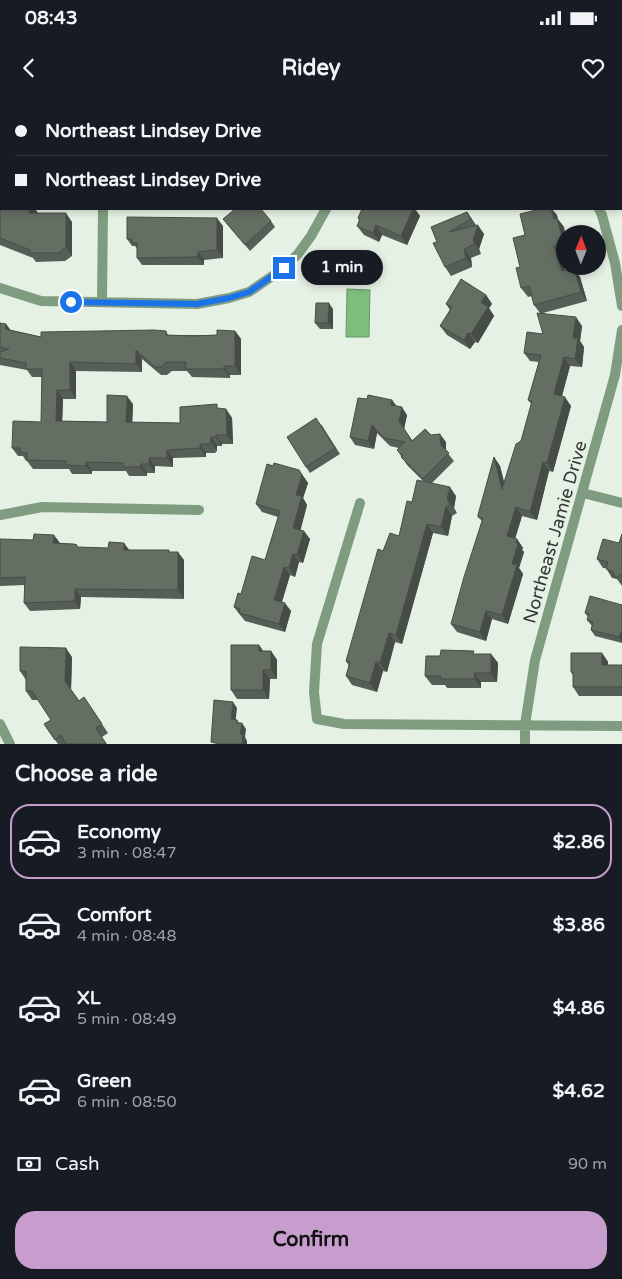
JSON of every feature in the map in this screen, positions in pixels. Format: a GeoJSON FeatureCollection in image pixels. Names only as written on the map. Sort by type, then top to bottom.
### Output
{"type":"FeatureCollection","features":[{"type":"Feature","properties":{"kind":"street"},"geometry":{"type":"LineString","coordinates":[[102,302],[103,210]]}},
{"type":"Feature","properties":{"kind":"street"},"geometry":{"type":"LineString","coordinates":[[0,288],[41,301],[197,304],[229,298],[249,292],[284,268],[298,254],[311,236],[325,210]]}},
{"type":"Feature","properties":{"kind":"street"},"geometry":{"type":"LineString","coordinates":[[599,210],[615,263],[622,306]]}},
{"type":"Feature","properties":{"kind":"street","name":"Northeast Jamie Drive"},"geometry":{"type":"LineString","coordinates":[[525,744],[525,725],[535,660],[615,375],[622,330]]}},
{"type":"Feature","properties":{"kind":"street"},"geometry":{"type":"LineString","coordinates":[[583,493],[622,503]]}},
{"type":"Feature","properties":{"kind":"street"},"geometry":{"type":"LineString","coordinates":[[360,503],[317,644],[314,692],[316,719],[344,724],[622,726]]}},
{"type":"Feature","properties":{"kind":"street"},"geometry":{"type":"LineString","coordinates":[[0,515],[42,507],[199,510]]}},
{"type":"Feature","properties":{"kind":"street"},"geometry":{"type":"LineString","coordinates":[[0,724],[10,744]]}},
{"type":"Feature","properties":{"kind":"shaded area"},"geometry":{"type":"Polygon","coordinates":[[[347,289],[370,290],[369,337],[346,337],[347,289]]]}},
{"type":"Feature","properties":{"kind":"building"},"geometry":{"type":"Polygon","coordinates":[[[0,210],[30,210],[29,213],[66,213],[66,247],[59,253],[30,253],[30,250],[0,238],[0,210]]]}},
{"type":"Feature","properties":{"kind":"building"},"geometry":{"type":"Polygon","coordinates":[[[234,210],[262,210],[271,221],[245,245],[223,219],[234,210]]]}},
{"type":"Feature","properties":{"kind":"building"},"geometry":{"type":"Polygon","coordinates":[[[362,210],[413,210],[401,236],[376,225],[373,233],[357,226],[360,219],[358,218],[362,210]]]}},
{"type":"Feature","properties":{"kind":"building"},"geometry":{"type":"Polygon","coordinates":[[[536,210],[551,210],[554,219],[557,218],[559,225],[556,225],[556,246],[554,246],[556,252],[556,275],[576,275],[581,292],[534,305],[529,286],[521,288],[516,268],[520,267],[513,238],[525,235],[520,214],[536,210]]]}},
{"type":"Feature","properties":{"kind":"building"},"geometry":{"type":"Polygon","coordinates":[[[467,212],[471,219],[449,232],[478,225],[473,240],[475,244],[464,249],[466,258],[445,267],[433,243],[437,242],[431,227],[467,212]]]}},
{"type":"Feature","properties":{"kind":"building"},"geometry":{"type":"Polygon","coordinates":[[[127,217],[217,218],[217,250],[198,252],[198,257],[137,258],[137,243],[132,243],[132,239],[127,239],[127,217]]]}},
{"type":"Feature","properties":{"kind":"building"},"geometry":{"type":"Polygon","coordinates":[[[461,279],[486,295],[481,302],[488,307],[471,334],[468,333],[464,340],[440,326],[452,307],[446,304],[461,279]]]}},
{"type":"Feature","properties":{"kind":"building"},"geometry":{"type":"Polygon","coordinates":[[[316,303],[329,303],[328,323],[315,323],[316,303]]]}},
{"type":"Feature","properties":{"kind":"building"},"geometry":{"type":"Polygon","coordinates":[[[537,313],[576,317],[573,338],[578,338],[575,359],[564,357],[554,394],[565,397],[547,463],[543,462],[530,512],[516,507],[507,536],[517,539],[516,543],[518,544],[512,564],[517,565],[502,615],[486,611],[480,632],[451,624],[483,518],[478,517],[478,515],[494,457],[502,489],[516,444],[521,441],[532,401],[528,400],[541,355],[524,353],[527,332],[543,334],[537,313]]]}},
{"type":"Feature","properties":{"kind":"building"},"geometry":{"type":"Polygon","coordinates":[[[0,323],[6,324],[5,329],[41,337],[41,332],[154,330],[166,331],[166,335],[194,336],[217,335],[217,330],[235,331],[235,366],[224,366],[224,369],[185,369],[186,362],[166,362],[161,367],[155,367],[136,350],[136,364],[70,362],[70,390],[57,390],[56,421],[107,422],[107,395],[127,396],[126,422],[180,423],[180,407],[217,404],[217,408],[226,409],[227,435],[211,437],[209,444],[200,444],[200,448],[167,450],[167,458],[149,458],[149,464],[141,464],[140,467],[123,467],[123,463],[86,462],[86,466],[66,465],[66,461],[27,460],[27,453],[20,452],[20,448],[12,448],[13,421],[41,422],[42,369],[26,369],[26,363],[0,358],[0,352],[9,349],[0,347],[0,323]]]}},
{"type":"Feature","properties":{"kind":"building"},"geometry":{"type":"Polygon","coordinates":[[[368,395],[392,400],[391,405],[402,407],[399,421],[412,441],[425,429],[431,435],[440,434],[441,445],[449,453],[423,479],[401,457],[403,456],[397,450],[405,442],[384,438],[372,425],[368,441],[350,437],[358,398],[367,399],[368,395]]]}},
{"type":"Feature","properties":{"kind":"building"},"geometry":{"type":"Polygon","coordinates":[[[316,418],[335,448],[306,467],[287,437],[316,418]]]}},
{"type":"Feature","properties":{"kind":"building"},"geometry":{"type":"Polygon","coordinates":[[[274,463],[299,470],[302,475],[296,495],[302,496],[293,528],[304,531],[297,555],[293,554],[289,568],[284,567],[274,600],[285,603],[279,624],[239,613],[240,609],[234,607],[238,593],[241,594],[252,556],[265,560],[280,511],[256,504],[267,464],[273,466],[274,463]]]}},
{"type":"Feature","properties":{"kind":"building"},"geometry":{"type":"Polygon","coordinates":[[[417,480],[450,487],[447,499],[450,504],[446,507],[441,527],[427,524],[396,635],[389,633],[380,663],[376,662],[370,683],[346,676],[350,662],[346,661],[378,549],[383,551],[390,533],[399,536],[407,501],[412,502],[417,480]]]}},
{"type":"Feature","properties":{"kind":"building"},"geometry":{"type":"Polygon","coordinates":[[[34,534],[54,535],[53,543],[74,544],[77,547],[108,548],[109,542],[124,543],[124,550],[169,550],[169,552],[178,552],[178,590],[75,589],[75,601],[24,603],[25,577],[0,578],[0,539],[33,540],[34,534]]]}},
{"type":"Feature","properties":{"kind":"building"},"geometry":{"type":"Polygon","coordinates":[[[622,534],[622,574],[616,578],[612,571],[606,569],[608,562],[597,559],[603,539],[619,543],[622,534]]]}},
{"type":"Feature","properties":{"kind":"building"},"geometry":{"type":"Polygon","coordinates":[[[590,596],[622,605],[622,630],[619,637],[591,630],[593,622],[587,620],[589,614],[585,613],[590,596]]]}},
{"type":"Feature","properties":{"kind":"building"},"geometry":{"type":"Polygon","coordinates":[[[231,645],[259,645],[259,651],[271,651],[271,670],[263,670],[263,690],[231,690],[231,645]]]}},
{"type":"Feature","properties":{"kind":"building"},"geometry":{"type":"Polygon","coordinates":[[[20,647],[66,648],[65,681],[79,701],[84,697],[102,724],[96,728],[106,744],[66,744],[61,735],[55,740],[44,724],[51,720],[32,691],[26,691],[26,671],[20,671],[20,647]]]}},
{"type":"Feature","properties":{"kind":"building"},"geometry":{"type":"Polygon","coordinates":[[[441,650],[474,651],[473,654],[491,654],[491,673],[474,673],[475,679],[440,679],[441,676],[425,676],[426,656],[440,656],[441,650]]]}},
{"type":"Feature","properties":{"kind":"building"},"geometry":{"type":"Polygon","coordinates":[[[571,653],[602,653],[602,665],[622,665],[622,687],[573,687],[571,653]]]}},
{"type":"Feature","properties":{"kind":"building"},"geometry":{"type":"Polygon","coordinates":[[[214,700],[233,702],[231,719],[237,720],[237,723],[242,723],[240,734],[243,734],[242,744],[211,742],[214,700]]]}},
{"type":"Feature","properties":{"kind":"route"},"geometry":{"type":"LineString","coordinates":[[71,302],[197,304],[249,292],[284,268]]}}]}
